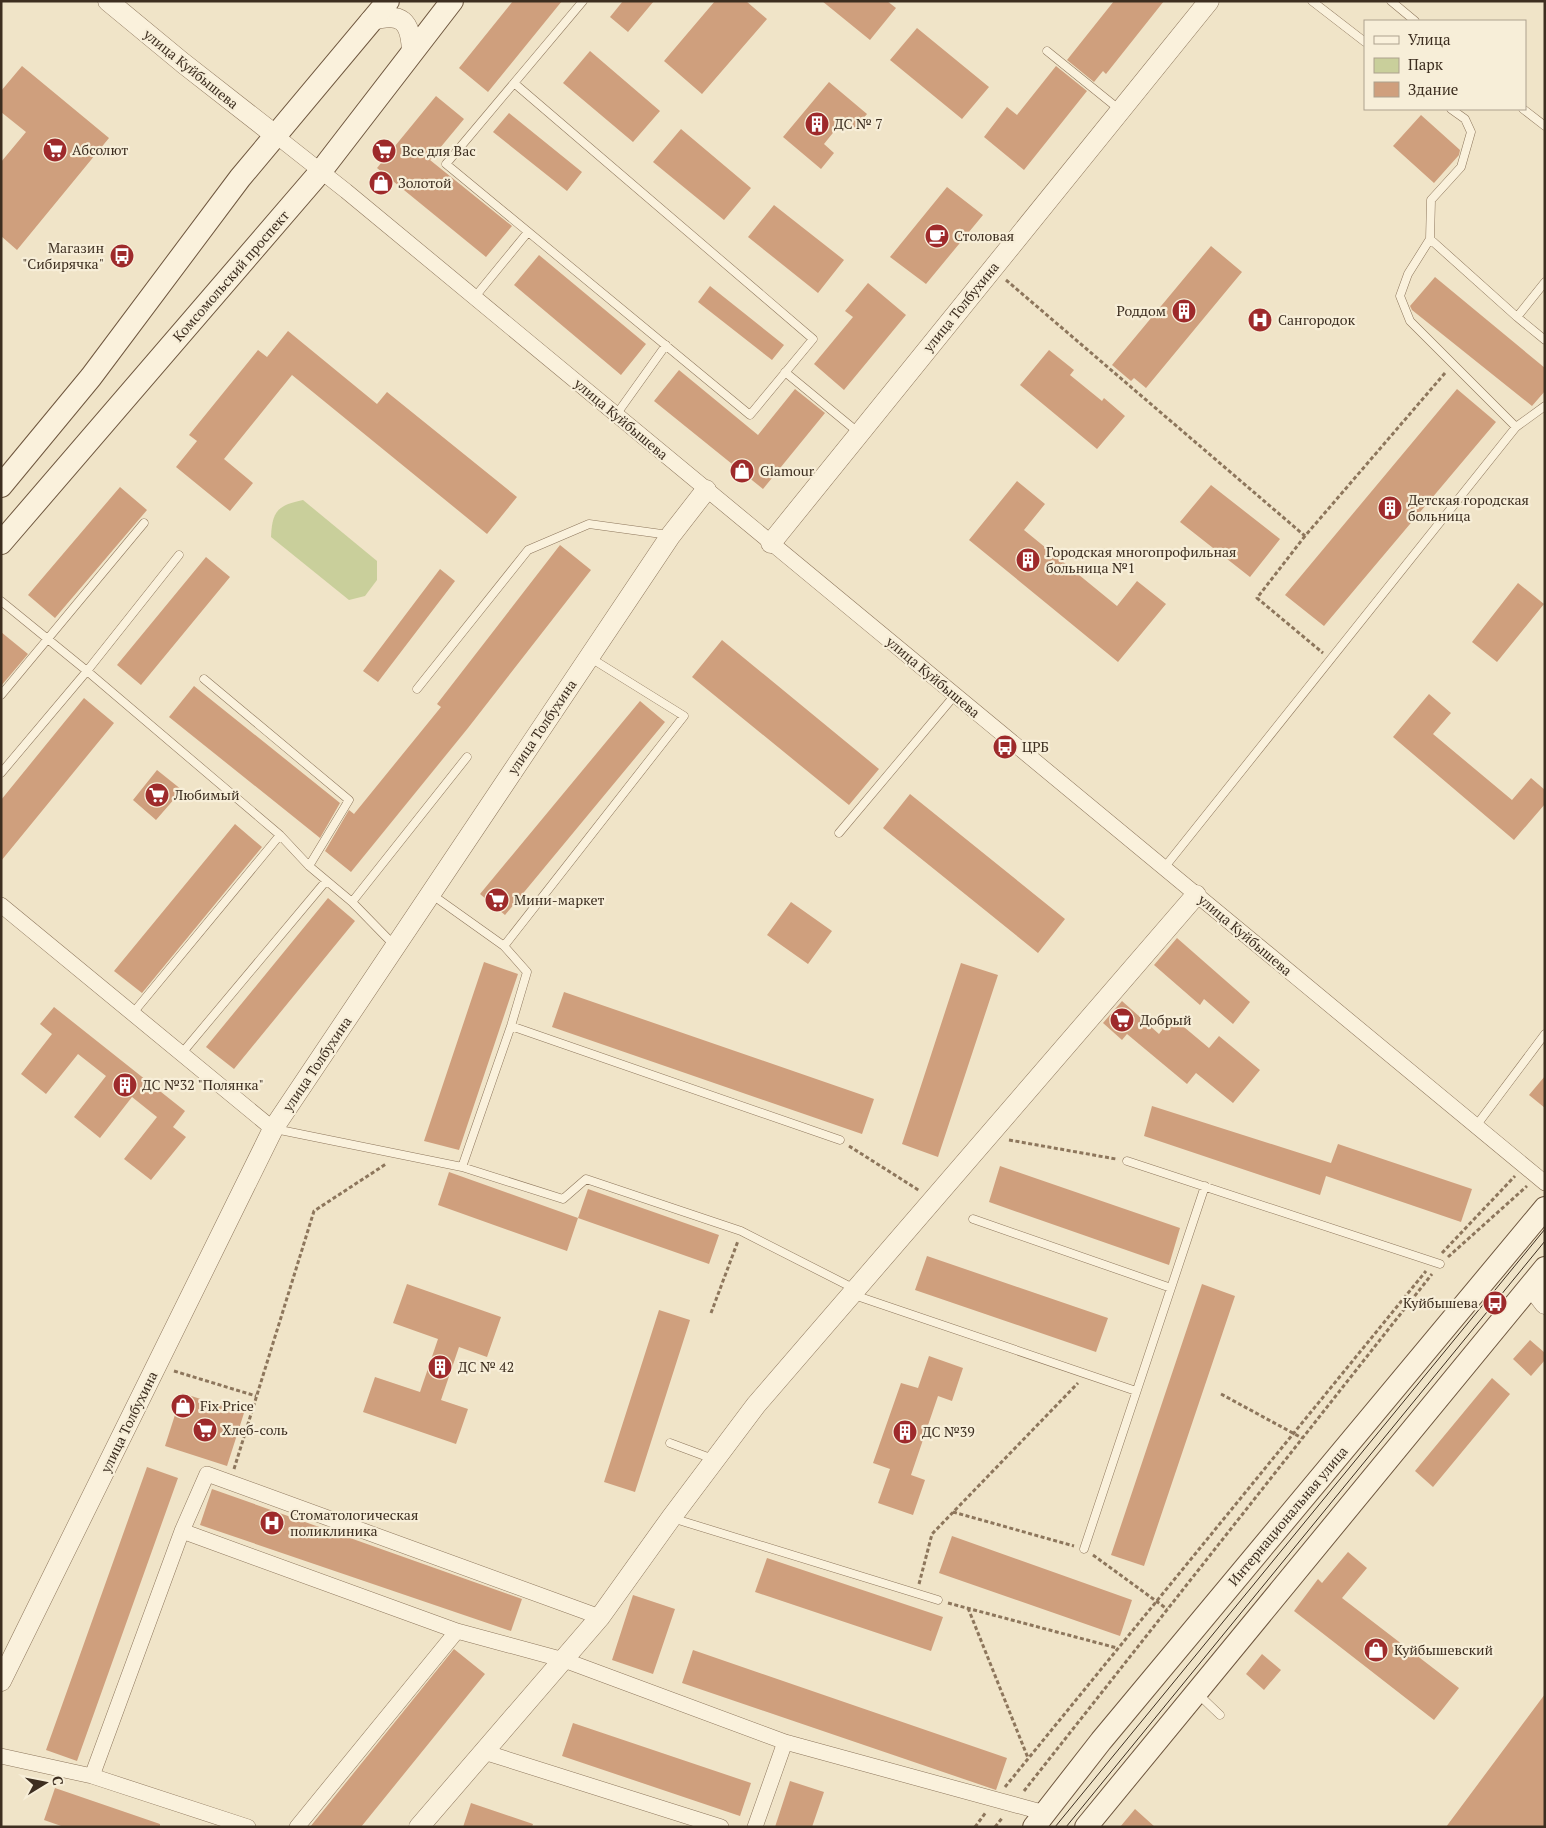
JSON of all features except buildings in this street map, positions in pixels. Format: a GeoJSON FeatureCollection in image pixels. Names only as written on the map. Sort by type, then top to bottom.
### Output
{"type":"FeatureCollection","features":[{"type":"Feature","properties":{"kind":"main road"},"geometry":{"type":"LineString","coordinates":[[1,486],[91,377],[214,212],[275,135],[388,1]]}},
{"type":"Feature","properties":{"kind":"main road","name":"Комсомольский проспект"},"geometry":{"type":"LineString","coordinates":[[1,544],[320,171],[452,1]]}},
{"type":"Feature","properties":{"kind":"main road","name":"Интернациональная улица"},"geometry":{"type":"LineString","coordinates":[[1039,1820],[1101,1741],[1545,1208]]}},
{"type":"Feature","properties":{"kind":"main road"},"geometry":{"type":"LineString","coordinates":[[1086,1827],[1538,1277]]}},
{"type":"Feature","properties":{"kind":"street","name":"улица Куйбышева"},"geometry":{"type":"LineString","coordinates":[[108,1],[275,135]]}},
{"type":"Feature","properties":{"kind":"street","name":"улица Толбухина"},"geometry":{"type":"LineString","coordinates":[[771,543],[1208,1]]}},
{"type":"Feature","properties":{"kind":"street"},"geometry":{"type":"LineString","coordinates":[[370,21],[386,16],[404,22],[411,36],[412,53]]}},
{"type":"Feature","properties":{"kind":"street"},"geometry":{"type":"LineString","coordinates":[[275,135],[320,171]]}},
{"type":"Feature","properties":{"kind":"street","name":"улица Куйбышева"},"geometry":{"type":"LineString","coordinates":[[320,171],[1541,1180]]}},
{"type":"Feature","properties":{"kind":"street","name":"улица Толбухина"},"geometry":{"type":"LineString","coordinates":[[1,1681],[274,1129],[671,535],[706,490]]}},
{"type":"Feature","properties":{"kind":"street"},"geometry":{"type":"LineString","coordinates":[[419,1827],[600,1617],[756,1405],[1196,895]]}},
{"type":"Feature","properties":{"kind":"street"},"geometry":{"type":"LineString","coordinates":[[1,905],[274,1129]]}},
{"type":"Feature","properties":{"kind":"street"},"geometry":{"type":"LineString","coordinates":[[1538,1277],[1545,1304]]}},
{"type":"Feature","properties":{"kind":"street"},"geometry":{"type":"LineString","coordinates":[[92,1776],[182,1532],[206,1474],[600,1617]]}},
{"type":"Feature","properties":{"kind":"street"},"geometry":{"type":"LineString","coordinates":[[182,1532],[457,1632],[564,1660],[785,1742],[1014,1803],[1039,1820]]}},
{"type":"Feature","properties":{"kind":"street"},"geometry":{"type":"LineString","coordinates":[[297,1827],[457,1632]]}},
{"type":"Feature","properties":{"kind":"street"},"geometry":{"type":"LineString","coordinates":[[755,1827],[785,1742]]}},
{"type":"Feature","properties":{"kind":"street"},"geometry":{"type":"LineString","coordinates":[[484,1752],[721,1827]]}},
{"type":"Feature","properties":{"kind":"street"},"geometry":{"type":"LineString","coordinates":[[1,1756],[92,1776],[248,1827]]}},
{"type":"Feature","properties":{"kind":"lane"},"geometry":{"type":"LineString","coordinates":[[514,83],[812,339],[750,415],[446,164],[514,83],[583,1]]}},
{"type":"Feature","properties":{"kind":"lane"},"geometry":{"type":"LineString","coordinates":[[1312,1],[1364,41]]}},
{"type":"Feature","properties":{"kind":"lane"},"geometry":{"type":"LineString","coordinates":[[1391,1],[1415,20]]}},
{"type":"Feature","properties":{"kind":"lane"},"geometry":{"type":"LineString","coordinates":[[1047,51],[1120,110]]}},
{"type":"Feature","properties":{"kind":"lane"},"geometry":{"type":"LineString","coordinates":[[1452,110],[1465,119],[1471,132],[1461,167],[1431,200],[1430,239],[1408,274],[1400,296],[1410,321],[1516,427]]}},
{"type":"Feature","properties":{"kind":"lane"},"geometry":{"type":"LineString","coordinates":[[1524,110],[1545,126]]}},
{"type":"Feature","properties":{"kind":"lane"},"geometry":{"type":"LineString","coordinates":[[474,298],[528,232]]}},
{"type":"Feature","properties":{"kind":"lane"},"geometry":{"type":"LineString","coordinates":[[1430,239],[1545,340]]}},
{"type":"Feature","properties":{"kind":"lane"},"geometry":{"type":"LineString","coordinates":[[1517,317],[1545,282]]}},
{"type":"Feature","properties":{"kind":"lane"},"geometry":{"type":"LineString","coordinates":[[616,415],[666,345]]}},
{"type":"Feature","properties":{"kind":"lane"},"geometry":{"type":"LineString","coordinates":[[786,372],[859,434]]}},
{"type":"Feature","properties":{"kind":"lane"},"geometry":{"type":"LineString","coordinates":[[1164,868],[1516,427],[1545,406]]}},
{"type":"Feature","properties":{"kind":"lane"},"geometry":{"type":"LineString","coordinates":[[1,695],[144,522]]}},
{"type":"Feature","properties":{"kind":"lane"},"geometry":{"type":"LineString","coordinates":[[417,689],[528,550],[589,524],[671,535]]}},
{"type":"Feature","properties":{"kind":"lane"},"geometry":{"type":"LineString","coordinates":[[1,773],[87,671],[179,556]]}},
{"type":"Feature","properties":{"kind":"lane"},"geometry":{"type":"LineString","coordinates":[[1,601],[87,671],[280,835],[309,866],[352,902],[395,947]]}},
{"type":"Feature","properties":{"kind":"lane"},"geometry":{"type":"LineString","coordinates":[[504,946],[684,716],[589,657]]}},
{"type":"Feature","properties":{"kind":"lane"},"geometry":{"type":"LineString","coordinates":[[204,679],[349,800],[309,866]]}},
{"type":"Feature","properties":{"kind":"lane"},"geometry":{"type":"LineString","coordinates":[[839,833],[955,695]]}},
{"type":"Feature","properties":{"kind":"lane"},"geometry":{"type":"LineString","coordinates":[[352,902],[467,757]]}},
{"type":"Feature","properties":{"kind":"lane"},"geometry":{"type":"LineString","coordinates":[[133,1013],[280,835]]}},
{"type":"Feature","properties":{"kind":"lane"},"geometry":{"type":"LineString","coordinates":[[182,1054],[326,881]]}},
{"type":"Feature","properties":{"kind":"lane"},"geometry":{"type":"LineString","coordinates":[[431,894],[504,946],[527,972],[511,1026],[462,1167]]}},
{"type":"Feature","properties":{"kind":"lane"},"geometry":{"type":"LineString","coordinates":[[511,1026],[840,1140]]}},
{"type":"Feature","properties":{"kind":"lane"},"geometry":{"type":"LineString","coordinates":[[1476,1126],[1545,1034]]}},
{"type":"Feature","properties":{"kind":"lane"},"geometry":{"type":"LineString","coordinates":[[274,1129],[462,1167],[563,1200],[586,1179],[742,1231],[854,1292],[1136,1391]]}},
{"type":"Feature","properties":{"kind":"lane"},"geometry":{"type":"LineString","coordinates":[[1127,1161],[1437,1263]]}},
{"type":"Feature","properties":{"kind":"lane"},"geometry":{"type":"LineString","coordinates":[[1084,1549],[1205,1186]]}},
{"type":"Feature","properties":{"kind":"lane"},"geometry":{"type":"LineString","coordinates":[[974,1219],[1172,1288]]}},
{"type":"Feature","properties":{"kind":"lane"},"geometry":{"type":"LineString","coordinates":[[670,1443],[715,1460]]}},
{"type":"Feature","properties":{"kind":"lane"},"geometry":{"type":"LineString","coordinates":[[671,1518],[938,1600]]}},
{"type":"Feature","properties":{"kind":"lane"},"geometry":{"type":"LineString","coordinates":[[1197,1692],[1220,1715]]}},
{"type":"Feature","properties":{"kind":"path"},"geometry":{"type":"LineString","coordinates":[[992,269],[1305,536]]}},
{"type":"Feature","properties":{"kind":"path"},"geometry":{"type":"LineString","coordinates":[[1330,659],[1257,598],[1305,536],[1453,364]]}},
{"type":"Feature","properties":{"kind":"path"},"geometry":{"type":"LineString","coordinates":[[988,1136],[1127,1161]]}},
{"type":"Feature","properties":{"kind":"path"},"geometry":{"type":"LineString","coordinates":[[840,1140],[934,1199]]}},
{"type":"Feature","properties":{"kind":"path"},"geometry":{"type":"LineString","coordinates":[[230,1482],[314,1211],[401,1154]]}},
{"type":"Feature","properties":{"kind":"path"},"geometry":{"type":"LineString","coordinates":[[975,1827],[1028,1758],[1292,1434],[1437,1263],[1524,1166]]}},
{"type":"Feature","properties":{"kind":"path"},"geometry":{"type":"LineString","coordinates":[[995,1827],[1302,1438],[1437,1263],[1541,1180]]}},
{"type":"Feature","properties":{"kind":"path"},"geometry":{"type":"LineString","coordinates":[[711,1313],[742,1231]]}},
{"type":"Feature","properties":{"kind":"path"},"geometry":{"type":"LineString","coordinates":[[157,1366],[256,1396]]}},
{"type":"Feature","properties":{"kind":"path"},"geometry":{"type":"LineString","coordinates":[[916,1593],[932,1534],[1087,1374]]}},
{"type":"Feature","properties":{"kind":"path"},"geometry":{"type":"LineString","coordinates":[[1221,1394],[1302,1438]]}},
{"type":"Feature","properties":{"kind":"path"},"geometry":{"type":"LineString","coordinates":[[953,1512],[1084,1549],[1167,1609]]}},
{"type":"Feature","properties":{"kind":"path"},"geometry":{"type":"LineString","coordinates":[[938,1600],[1117,1648]]}},
{"type":"Feature","properties":{"kind":"path"},"geometry":{"type":"LineString","coordinates":[[968,1608],[1028,1758]]}},
{"type":"Feature","properties":{"kind":"green space"},"geometry":{"type":"Polygon","coordinates":[[[303,500],[377,561],[377,580],[365,596],[349,600],[271,537],[273,521],[278,510],[288,504],[303,500]]]}},
{"type":"Feature","properties":{"kind":"tram line"},"geometry":{"type":"LineString","coordinates":[[1055,1827],[1545,1229]]}},
{"type":"Feature","properties":{"kind":"tram line"},"geometry":{"type":"LineString","coordinates":[[1066,1827],[1545,1241]]}},
{"type":"Feature","properties":{"kind":"place","name":"ДС № 7"},"geometry":{"type":"Point","coordinates":[817,124]}},
{"type":"Feature","properties":{"kind":"place","name":"Абсолют"},"geometry":{"type":"Point","coordinates":[55,150]}},
{"type":"Feature","properties":{"kind":"place","name":"Все для Вас"},"geometry":{"type":"Point","coordinates":[384,151]}},
{"type":"Feature","properties":{"kind":"place","name":"Золотой"},"geometry":{"type":"Point","coordinates":[381,183]}},
{"type":"Feature","properties":{"kind":"place","name":"Столовая"},"geometry":{"type":"Point","coordinates":[937,236]}},
{"type":"Feature","properties":{"kind":"place","name":"Магазин \"Сибирячка\""},"geometry":{"type":"Point","coordinates":[122,256]}},
{"type":"Feature","properties":{"kind":"place","name":"Роддом"},"geometry":{"type":"Point","coordinates":[1184,311]}},
{"type":"Feature","properties":{"kind":"place","name":"Сангородок"},"geometry":{"type":"Point","coordinates":[1260,320]}},
{"type":"Feature","properties":{"kind":"place","name":"Glamour"},"geometry":{"type":"Point","coordinates":[742,471]}},
{"type":"Feature","properties":{"kind":"place","name":"Детская городская больница"},"geometry":{"type":"Point","coordinates":[1390,508]}},
{"type":"Feature","properties":{"kind":"place","name":"Городская многопрофильная больница №1"},"geometry":{"type":"Point","coordinates":[1028,560]}},
{"type":"Feature","properties":{"kind":"place","name":"ЦРБ"},"geometry":{"type":"Point","coordinates":[1005,747]}},
{"type":"Feature","properties":{"kind":"place","name":"Любимый"},"geometry":{"type":"Point","coordinates":[157,795]}},
{"type":"Feature","properties":{"kind":"place","name":"Мини-маркет"},"geometry":{"type":"Point","coordinates":[497,900]}},
{"type":"Feature","properties":{"kind":"place","name":"Добрый"},"geometry":{"type":"Point","coordinates":[1122,1020]}},
{"type":"Feature","properties":{"kind":"place","name":"ДС №32 \"Полянка\""},"geometry":{"type":"Point","coordinates":[125,1085]}},
{"type":"Feature","properties":{"kind":"place","name":"Куйбышева"},"geometry":{"type":"Point","coordinates":[1495,1303]}},
{"type":"Feature","properties":{"kind":"place","name":"ДС № 42"},"geometry":{"type":"Point","coordinates":[440,1367]}},
{"type":"Feature","properties":{"kind":"place","name":"Fix Price"},"geometry":{"type":"Point","coordinates":[183,1406]}},
{"type":"Feature","properties":{"kind":"place","name":"Хлеб-соль"},"geometry":{"type":"Point","coordinates":[205,1430]}},
{"type":"Feature","properties":{"kind":"place","name":"ДС №39"},"geometry":{"type":"Point","coordinates":[905,1432]}},
{"type":"Feature","properties":{"kind":"place","name":"Стоматологическая поликлиника"},"geometry":{"type":"Point","coordinates":[272,1523]}},
{"type":"Feature","properties":{"kind":"place","name":"Куйбышевский"},"geometry":{"type":"Point","coordinates":[1376,1650]}}]}
